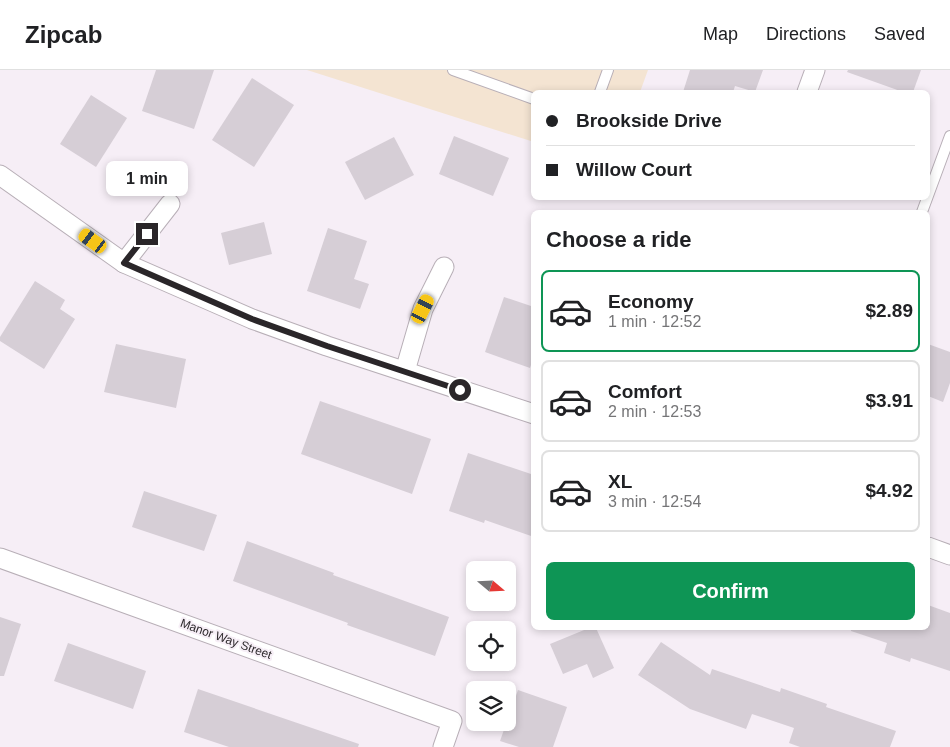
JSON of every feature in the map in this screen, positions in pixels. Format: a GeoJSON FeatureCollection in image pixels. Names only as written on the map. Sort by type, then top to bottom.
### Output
{"type":"FeatureCollection","features":[{"type":"Feature","properties":{"kind":"street"},"geometry":{"type":"LineString","coordinates":[[808,90],[815,70]]}},
{"type":"Feature","properties":{"kind":"street"},"geometry":{"type":"LineString","coordinates":[[0,175],[124,263],[252,319],[327,346],[531,413]]}},
{"type":"Feature","properties":{"kind":"street"},"geometry":{"type":"LineString","coordinates":[[124,263],[170,204]]}},
{"type":"Feature","properties":{"kind":"street"},"geometry":{"type":"LineString","coordinates":[[404,371],[423,309],[444,268]]}},
{"type":"Feature","properties":{"kind":"street"},"geometry":{"type":"LineString","coordinates":[[930,547],[949,550]]}},
{"type":"Feature","properties":{"kind":"street","name":"Manor Way Street"},"geometry":{"type":"LineString","coordinates":[[0,558],[452,721],[444,747]]}},
{"type":"Feature","properties":{"kind":"lane"},"geometry":{"type":"LineString","coordinates":[[453,70],[531,98]]}},
{"type":"Feature","properties":{"kind":"lane"},"geometry":{"type":"LineString","coordinates":[[601,90],[608,70]]}},
{"type":"Feature","properties":{"kind":"lane"},"geometry":{"type":"LineString","coordinates":[[930,190],[950,136]]}},
{"type":"Feature","properties":{"kind":"shaded area"},"geometry":{"type":"Polygon","coordinates":[[[307,70],[648,70],[641,90],[531,90],[531,141],[307,70]]]}},
{"type":"Feature","properties":{"kind":"building"},"geometry":{"type":"Polygon","coordinates":[[[156,70],[214,70],[194,129],[142,111],[156,70]]]}},
{"type":"Feature","properties":{"kind":"building"},"geometry":{"type":"Polygon","coordinates":[[[690,70],[763,70],[756,90],[735,86],[734,90],[684,90],[690,70]]]}},
{"type":"Feature","properties":{"kind":"building"},"geometry":{"type":"Polygon","coordinates":[[[848,70],[921,70],[914,90],[897,90],[847,72],[848,70]]]}},
{"type":"Feature","properties":{"kind":"building"},"geometry":{"type":"Polygon","coordinates":[[[252,78],[294,105],[254,167],[212,140],[252,78]]]}},
{"type":"Feature","properties":{"kind":"building"},"geometry":{"type":"Polygon","coordinates":[[[91,95],[127,118],[96,167],[60,144],[91,95]]]}},
{"type":"Feature","properties":{"kind":"building"},"geometry":{"type":"Polygon","coordinates":[[[454,136],[509,158],[493,196],[439,174],[454,136]]]}},
{"type":"Feature","properties":{"kind":"building"},"geometry":{"type":"Polygon","coordinates":[[[394,137],[414,175],[365,200],[345,162],[394,137]]]}},
{"type":"Feature","properties":{"kind":"building"},"geometry":{"type":"Polygon","coordinates":[[[264,222],[272,254],[229,265],[221,233],[264,222]]]}},
{"type":"Feature","properties":{"kind":"building"},"geometry":{"type":"Polygon","coordinates":[[[328,228],[367,241],[354,279],[369,284],[360,309],[307,291],[328,228]]]}},
{"type":"Feature","properties":{"kind":"building"},"geometry":{"type":"Polygon","coordinates":[[[35,281],[65,300],[60,309],[75,319],[44,369],[0,341],[0,337],[35,281]]]}},
{"type":"Feature","properties":{"kind":"building"},"geometry":{"type":"Polygon","coordinates":[[[504,297],[531,306],[530,368],[485,352],[504,297]]]}},
{"type":"Feature","properties":{"kind":"building"},"geometry":{"type":"Polygon","coordinates":[[[116,344],[186,359],[176,408],[104,392],[116,344]]]}},
{"type":"Feature","properties":{"kind":"building"},"geometry":{"type":"Polygon","coordinates":[[[930,345],[950,352],[950,383],[943,402],[930,397],[930,345]]]}},
{"type":"Feature","properties":{"kind":"building"},"geometry":{"type":"Polygon","coordinates":[[[320,401],[431,439],[412,494],[301,454],[320,401]]]}},
{"type":"Feature","properties":{"kind":"building"},"geometry":{"type":"Polygon","coordinates":[[[468,453],[531,474],[531,536],[485,520],[484,523],[449,511],[468,453]]]}},
{"type":"Feature","properties":{"kind":"building"},"geometry":{"type":"Polygon","coordinates":[[[144,491],[217,515],[204,551],[132,527],[144,491]]]}},
{"type":"Feature","properties":{"kind":"building"},"geometry":{"type":"Polygon","coordinates":[[[247,541],[334,573],[333,575],[449,617],[435,656],[347,625],[348,623],[233,581],[247,541]]]}},
{"type":"Feature","properties":{"kind":"building"},"geometry":{"type":"Polygon","coordinates":[[[930,606],[950,613],[950,671],[911,658],[910,662],[884,653],[887,643],[851,631],[930,630],[930,606]]]}},
{"type":"Feature","properties":{"kind":"building"},"geometry":{"type":"Polygon","coordinates":[[[0,617],[21,624],[4,676],[0,676],[0,617]]]}},
{"type":"Feature","properties":{"kind":"building"},"geometry":{"type":"Polygon","coordinates":[[[584,630],[597,630],[614,668],[593,678],[587,664],[563,674],[550,644],[584,630]]]}},
{"type":"Feature","properties":{"kind":"building"},"geometry":{"type":"Polygon","coordinates":[[[661,642],[710,675],[712,669],[780,692],[781,688],[827,704],[826,707],[896,731],[890,747],[800,747],[789,743],[794,728],[752,714],[746,729],[690,709],[638,675],[661,642]]]}},
{"type":"Feature","properties":{"kind":"building"},"geometry":{"type":"Polygon","coordinates":[[[68,643],[146,671],[133,709],[54,681],[68,643]]]}},
{"type":"Feature","properties":{"kind":"building"},"geometry":{"type":"Polygon","coordinates":[[[198,689],[359,744],[358,747],[229,747],[184,732],[198,689]]]}},
{"type":"Feature","properties":{"kind":"building"},"geometry":{"type":"Polygon","coordinates":[[[518,690],[567,707],[553,747],[519,747],[500,741],[504,731],[516,731],[516,696],[518,690]]]}},
{"type":"Feature","properties":{"kind":"route"},"geometry":{"type":"LineString","coordinates":[[147,234],[124,263],[252,319],[460,390]]}}]}
